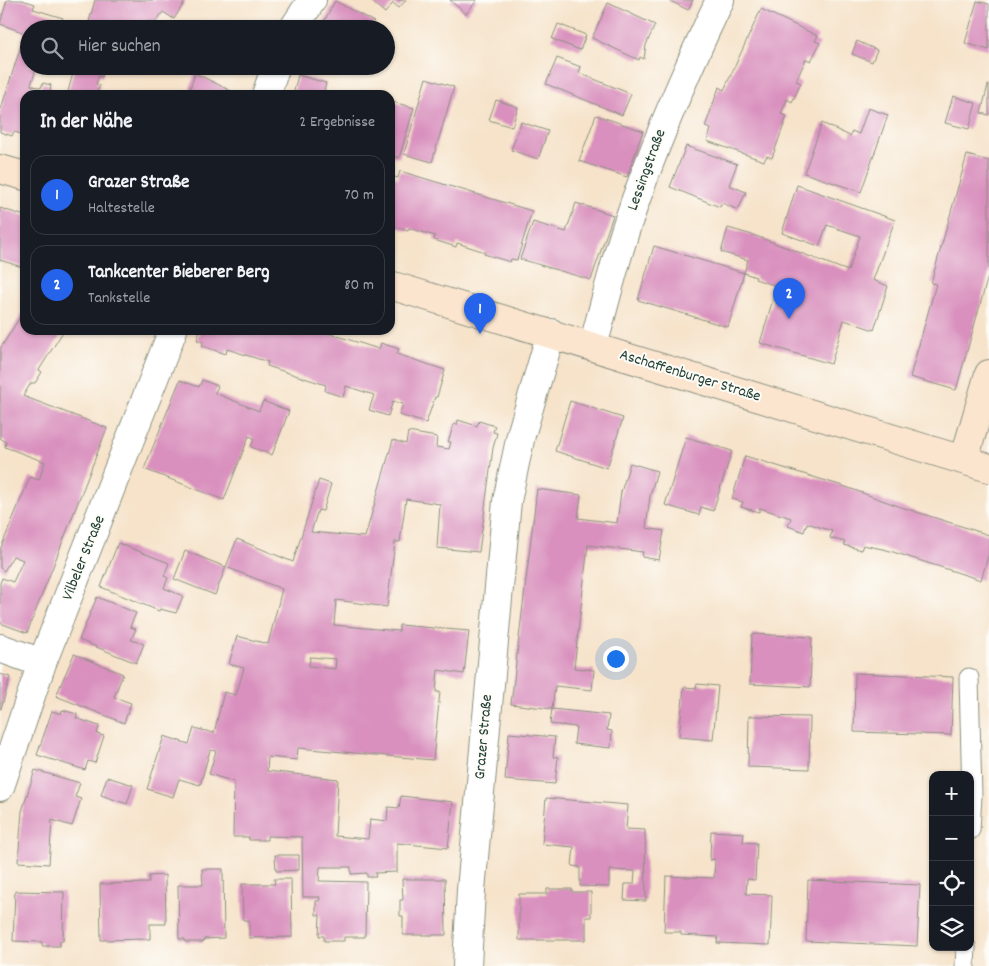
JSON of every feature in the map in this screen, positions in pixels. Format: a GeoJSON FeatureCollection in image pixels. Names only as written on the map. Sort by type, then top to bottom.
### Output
{"type":"FeatureCollection","features":[{"type":"Feature","properties":{"kind":"street"},"geometry":{"type":"LineString","coordinates":[[299,20],[312,0]]}},
{"type":"Feature","properties":{"kind":"street","name":"Lessingstraße"},"geometry":{"type":"LineString","coordinates":[[593,346],[627,227],[654,150],[691,61],[720,0]]}},
{"type":"Feature","properties":{"kind":"street"},"geometry":{"type":"LineString","coordinates":[[268,90],[273,75]]}},
{"type":"Feature","properties":{"kind":"street"},"geometry":{"type":"LineString","coordinates":[[0,169],[20,175]]}},
{"type":"Feature","properties":{"kind":"street","name":"Aschaffenburger Straße"},"geometry":{"type":"LineString","coordinates":[[395,286],[976,464]]}},
{"type":"Feature","properties":{"kind":"street","name":"Grazer Straße"},"geometry":{"type":"LineString","coordinates":[[467,966],[470,890],[507,501],[521,436],[551,333]]}},
{"type":"Feature","properties":{"kind":"street","name":"Vilbeler Straße"},"geometry":{"type":"LineString","coordinates":[[0,787],[42,663],[171,335]]}},
{"type":"Feature","properties":{"kind":"street"},"geometry":{"type":"LineString","coordinates":[[976,464],[989,374]]}},
{"type":"Feature","properties":{"kind":"street"},"geometry":{"type":"LineString","coordinates":[[0,648],[42,663]]}},
{"type":"Feature","properties":{"kind":"lane"},"geometry":{"type":"LineString","coordinates":[[969,678],[971,816]]}},
{"type":"Feature","properties":{"kind":"lane"},"geometry":{"type":"LineString","coordinates":[[965,966],[966,951]]}},
{"type":"Feature","properties":{"kind":"building"},"geometry":{"type":"Polygon","coordinates":[[[7,0],[22,0],[35,4],[33,9],[63,18],[62,20],[20,20],[20,31],[0,24],[7,0]]]}},
{"type":"Feature","properties":{"kind":"building"},"geometry":{"type":"Polygon","coordinates":[[[95,0],[186,0],[174,19],[163,12],[157,20],[89,20],[95,0]]]}},
{"type":"Feature","properties":{"kind":"building"},"geometry":{"type":"Polygon","coordinates":[[[370,0],[406,0],[399,8],[393,3],[385,13],[370,0]]]}},
{"type":"Feature","properties":{"kind":"building"},"geometry":{"type":"Polygon","coordinates":[[[450,0],[477,0],[466,14],[450,0]]]}},
{"type":"Feature","properties":{"kind":"building"},"geometry":{"type":"Polygon","coordinates":[[[668,0],[693,0],[688,10],[668,0]]]}},
{"type":"Feature","properties":{"kind":"building"},"geometry":{"type":"Polygon","coordinates":[[[335,1],[370,20],[325,20],[335,1]]]}},
{"type":"Feature","properties":{"kind":"building"},"geometry":{"type":"Polygon","coordinates":[[[977,1],[989,4],[989,50],[965,43],[977,1]]]}},
{"type":"Feature","properties":{"kind":"building"},"geometry":{"type":"Polygon","coordinates":[[[608,3],[655,25],[646,45],[644,59],[640,57],[639,60],[592,38],[608,3]]]}},
{"type":"Feature","properties":{"kind":"building"},"geometry":{"type":"Polygon","coordinates":[[[761,9],[818,36],[815,41],[820,43],[811,61],[806,59],[796,81],[801,83],[792,102],[787,99],[781,114],[787,116],[772,158],[767,156],[764,161],[707,141],[711,129],[705,127],[719,87],[724,90],[761,9]]]}},
{"type":"Feature","properties":{"kind":"building"},"geometry":{"type":"Polygon","coordinates":[[[558,24],[586,35],[580,50],[552,39],[558,24]]]}},
{"type":"Feature","properties":{"kind":"building"},"geometry":{"type":"Polygon","coordinates":[[[857,41],[877,50],[872,62],[852,54],[857,41]]]}},
{"type":"Feature","properties":{"kind":"building"},"geometry":{"type":"Polygon","coordinates":[[[20,49],[20,75],[34,75],[31,85],[41,88],[43,83],[51,85],[50,90],[20,90],[20,134],[14,132],[12,136],[0,132],[0,112],[20,49]]]}},
{"type":"Feature","properties":{"kind":"building"},"geometry":{"type":"Polygon","coordinates":[[[557,58],[581,67],[579,73],[631,94],[622,115],[546,84],[557,58]]]}},
{"type":"Feature","properties":{"kind":"building"},"geometry":{"type":"Polygon","coordinates":[[[73,75],[103,75],[102,77],[99,76],[96,84],[100,85],[98,90],[68,90],[73,75]]]}},
{"type":"Feature","properties":{"kind":"building"},"geometry":{"type":"Polygon","coordinates":[[[194,75],[199,75],[229,90],[190,90],[194,75]]]}},
{"type":"Feature","properties":{"kind":"building"},"geometry":{"type":"Polygon","coordinates":[[[298,75],[326,83],[324,90],[294,90],[298,75]]]}},
{"type":"Feature","properties":{"kind":"building"},"geometry":{"type":"Polygon","coordinates":[[[426,78],[454,87],[432,162],[404,154],[426,78]]]}},
{"type":"Feature","properties":{"kind":"building"},"geometry":{"type":"Polygon","coordinates":[[[989,85],[989,115],[981,113],[989,85]]]}},
{"type":"Feature","properties":{"kind":"building"},"geometry":{"type":"Polygon","coordinates":[[[953,96],[976,103],[969,129],[945,123],[953,96]]]}},
{"type":"Feature","properties":{"kind":"building"},"geometry":{"type":"Polygon","coordinates":[[[496,100],[518,107],[512,127],[489,120],[496,100]]]}},
{"type":"Feature","properties":{"kind":"building"},"geometry":{"type":"Polygon","coordinates":[[[395,102],[414,108],[399,158],[395,157],[395,102]]]}},
{"type":"Feature","properties":{"kind":"building"},"geometry":{"type":"Polygon","coordinates":[[[868,108],[888,115],[861,192],[804,173],[822,123],[850,136],[852,131],[859,134],[868,108]]]}},
{"type":"Feature","properties":{"kind":"building"},"geometry":{"type":"Polygon","coordinates":[[[596,115],[643,131],[627,177],[579,161],[596,115]]]}},
{"type":"Feature","properties":{"kind":"building"},"geometry":{"type":"Polygon","coordinates":[[[521,122],[548,131],[538,159],[511,150],[521,122]]]}},
{"type":"Feature","properties":{"kind":"building"},"geometry":{"type":"Polygon","coordinates":[[[686,146],[737,164],[729,185],[746,192],[738,210],[722,203],[720,207],[670,187],[686,146]]]}},
{"type":"Feature","properties":{"kind":"building"},"geometry":{"type":"Polygon","coordinates":[[[967,155],[989,161],[989,273],[956,390],[910,377],[936,284],[931,283],[967,155]]]}},
{"type":"Feature","properties":{"kind":"building"},"geometry":{"type":"Polygon","coordinates":[[[400,171],[532,211],[517,260],[511,259],[510,262],[457,243],[456,247],[434,240],[435,236],[409,228],[408,231],[395,227],[395,177],[398,178],[400,171]]]}},
{"type":"Feature","properties":{"kind":"building"},"geometry":{"type":"Polygon","coordinates":[[[797,185],[895,220],[873,280],[888,286],[874,330],[844,320],[831,364],[760,343],[777,286],[755,279],[756,277],[744,273],[748,260],[721,252],[728,228],[756,236],[848,271],[860,236],[827,225],[819,246],[782,233],[797,185]]]}},
{"type":"Feature","properties":{"kind":"building"},"geometry":{"type":"Polygon","coordinates":[[[576,203],[613,215],[591,280],[520,259],[533,222],[566,232],[576,203]]]}},
{"type":"Feature","properties":{"kind":"building"},"geometry":{"type":"Polygon","coordinates":[[[0,208],[20,214],[20,266],[0,260],[0,208]]]}},
{"type":"Feature","properties":{"kind":"building"},"geometry":{"type":"Polygon","coordinates":[[[654,246],[744,273],[728,327],[638,300],[654,246]]]}},
{"type":"Feature","properties":{"kind":"building"},"geometry":{"type":"Polygon","coordinates":[[[20,317],[20,335],[61,335],[39,370],[42,372],[35,383],[31,383],[23,396],[107,428],[27,633],[0,623],[0,583],[2,578],[13,582],[23,560],[13,556],[4,571],[0,568],[0,550],[30,477],[39,480],[45,462],[5,447],[6,442],[0,438],[0,349],[20,317]]]}},
{"type":"Feature","properties":{"kind":"building"},"geometry":{"type":"Polygon","coordinates":[[[198,335],[334,335],[379,349],[381,343],[399,349],[397,354],[445,370],[437,397],[435,397],[426,423],[399,415],[403,404],[393,401],[388,416],[369,410],[374,395],[346,386],[343,397],[325,391],[326,385],[267,366],[268,362],[227,349],[226,354],[202,346],[203,342],[197,340],[198,335]]]}},
{"type":"Feature","properties":{"kind":"building"},"geometry":{"type":"Polygon","coordinates":[[[180,380],[199,387],[202,380],[218,386],[215,393],[259,411],[263,401],[289,411],[272,455],[251,447],[254,438],[249,436],[224,500],[144,469],[180,380]]]}},
{"type":"Feature","properties":{"kind":"building"},"geometry":{"type":"Polygon","coordinates":[[[570,401],[623,418],[607,468],[555,451],[570,401]]]}},
{"type":"Feature","properties":{"kind":"building"},"geometry":{"type":"Polygon","coordinates":[[[458,420],[477,426],[479,421],[495,426],[493,432],[497,433],[493,448],[479,552],[437,548],[440,504],[406,499],[400,542],[395,542],[387,607],[336,600],[334,625],[399,631],[399,625],[469,631],[464,674],[438,670],[436,692],[440,692],[433,760],[298,748],[297,760],[268,757],[267,771],[338,779],[335,836],[368,839],[370,819],[387,821],[388,807],[399,808],[401,796],[453,802],[448,848],[397,843],[397,872],[375,873],[376,877],[367,877],[367,873],[351,874],[351,867],[320,867],[319,881],[366,882],[365,937],[344,937],[344,941],[324,941],[324,936],[319,936],[320,915],[316,915],[316,901],[319,901],[320,897],[303,897],[302,837],[267,836],[267,840],[249,840],[249,837],[233,837],[234,782],[209,774],[216,751],[210,750],[200,785],[179,779],[173,797],[147,789],[164,736],[189,744],[194,728],[214,733],[224,692],[236,695],[244,668],[229,664],[237,636],[268,644],[282,589],[226,567],[237,539],[293,562],[319,480],[331,484],[323,511],[318,510],[311,532],[365,537],[393,440],[406,444],[408,432],[437,437],[436,447],[449,449],[451,442],[448,442],[454,424],[457,425],[458,420]],[[310,657],[309,666],[335,669],[336,659],[310,657]]]}},
{"type":"Feature","properties":{"kind":"building"},"geometry":{"type":"Polygon","coordinates":[[[686,437],[732,451],[713,511],[701,507],[699,515],[665,505],[686,437]]]}},
{"type":"Feature","properties":{"kind":"building"},"geometry":{"type":"Polygon","coordinates":[[[745,456],[846,487],[989,535],[989,553],[981,580],[887,550],[863,545],[861,550],[844,545],[845,542],[830,538],[832,531],[807,523],[804,532],[788,526],[791,518],[760,508],[759,512],[741,507],[743,502],[732,499],[745,456]]]}},
{"type":"Feature","properties":{"kind":"building"},"geometry":{"type":"Polygon","coordinates":[[[630,463],[657,471],[650,496],[646,528],[664,531],[659,560],[642,557],[643,552],[588,545],[574,668],[594,670],[592,690],[555,686],[552,709],[511,704],[537,489],[581,495],[578,518],[617,523],[621,492],[630,463]]]}},
{"type":"Feature","properties":{"kind":"building"},"geometry":{"type":"Polygon","coordinates":[[[118,543],[169,563],[164,576],[168,578],[164,588],[183,596],[176,613],[160,609],[159,611],[101,587],[118,543]]]}},
{"type":"Feature","properties":{"kind":"building"},"geometry":{"type":"Polygon","coordinates":[[[185,551],[226,567],[215,595],[174,579],[185,551]]]}},
{"type":"Feature","properties":{"kind":"building"},"geometry":{"type":"Polygon","coordinates":[[[97,597],[136,613],[130,627],[136,629],[131,640],[144,644],[136,663],[79,640],[97,597]]]}},
{"type":"Feature","properties":{"kind":"building"},"geometry":{"type":"Polygon","coordinates":[[[752,634],[812,637],[810,687],[750,684],[752,634]]]}},
{"type":"Feature","properties":{"kind":"building"},"geometry":{"type":"Polygon","coordinates":[[[74,654],[123,674],[114,697],[131,703],[124,723],[56,696],[74,654]]]}},
{"type":"Feature","properties":{"kind":"building"},"geometry":{"type":"Polygon","coordinates":[[[855,673],[953,677],[951,735],[854,732],[855,673]]]}},
{"type":"Feature","properties":{"kind":"building"},"geometry":{"type":"Polygon","coordinates":[[[0,674],[10,677],[1,709],[0,709],[0,674]]]}},
{"type":"Feature","properties":{"kind":"building"},"geometry":{"type":"Polygon","coordinates":[[[697,684],[718,686],[713,740],[679,737],[684,687],[696,688],[697,684]]]}},
{"type":"Feature","properties":{"kind":"building"},"geometry":{"type":"Polygon","coordinates":[[[552,709],[609,715],[607,730],[612,731],[611,748],[574,744],[576,727],[550,724],[552,709]]]}},
{"type":"Feature","properties":{"kind":"building"},"geometry":{"type":"Polygon","coordinates":[[[62,710],[77,714],[76,718],[99,726],[97,734],[104,736],[95,763],[88,761],[85,770],[37,755],[52,711],[61,714],[62,710]]]}},
{"type":"Feature","properties":{"kind":"building"},"geometry":{"type":"Polygon","coordinates":[[[749,716],[810,717],[809,769],[748,767],[749,716]]]}},
{"type":"Feature","properties":{"kind":"building"},"geometry":{"type":"Polygon","coordinates":[[[509,733],[555,737],[553,757],[558,757],[555,784],[505,780],[509,733]]]}},
{"type":"Feature","properties":{"kind":"building"},"geometry":{"type":"Polygon","coordinates":[[[35,770],[80,783],[75,797],[81,799],[72,826],[52,820],[49,864],[18,862],[22,811],[35,770]]]}},
{"type":"Feature","properties":{"kind":"building"},"geometry":{"type":"Polygon","coordinates":[[[107,777],[133,785],[127,804],[101,795],[107,777]]]}},
{"type":"Feature","properties":{"kind":"building"},"geometry":{"type":"Polygon","coordinates":[[[546,798],[628,805],[626,829],[645,830],[646,901],[624,900],[625,884],[634,884],[635,871],[609,870],[609,887],[580,886],[580,867],[572,866],[574,847],[542,844],[546,798]]]}},
{"type":"Feature","properties":{"kind":"building"},"geometry":{"type":"Polygon","coordinates":[[[711,831],[744,833],[743,842],[757,843],[755,880],[747,879],[746,894],[772,895],[770,945],[717,943],[718,937],[681,935],[681,932],[664,932],[666,876],[714,878],[715,859],[710,860],[711,831]]]}},
{"type":"Feature","properties":{"kind":"building"},"geometry":{"type":"Polygon","coordinates":[[[275,855],[299,855],[299,870],[276,871],[275,855]]]}},
{"type":"Feature","properties":{"kind":"building"},"geometry":{"type":"Polygon","coordinates":[[[202,869],[223,869],[224,938],[204,939],[203,942],[185,942],[185,939],[179,939],[178,885],[203,885],[202,869]]]}},
{"type":"Feature","properties":{"kind":"building"},"geometry":{"type":"Polygon","coordinates":[[[165,875],[166,924],[150,924],[150,939],[101,940],[100,884],[149,883],[149,876],[165,875]]]}},
{"type":"Feature","properties":{"kind":"building"},"geometry":{"type":"Polygon","coordinates":[[[274,879],[291,879],[292,937],[249,938],[249,920],[243,920],[242,884],[275,884],[274,879]]]}},
{"type":"Feature","properties":{"kind":"building"},"geometry":{"type":"Polygon","coordinates":[[[402,879],[445,879],[446,935],[403,935],[403,916],[400,916],[400,900],[403,900],[402,879]]]}},
{"type":"Feature","properties":{"kind":"building"},"geometry":{"type":"Polygon","coordinates":[[[808,880],[920,885],[917,946],[806,941],[808,880]]]}},
{"type":"Feature","properties":{"kind":"building"},"geometry":{"type":"Polygon","coordinates":[[[547,889],[572,889],[572,892],[591,892],[591,917],[586,917],[586,940],[519,940],[519,894],[547,894],[547,889]]]}},
{"type":"Feature","properties":{"kind":"building"},"geometry":{"type":"Polygon","coordinates":[[[15,891],[64,892],[63,941],[60,941],[60,946],[42,946],[42,942],[13,941],[15,891]]]}},
{"type":"Feature","properties":{"kind":"place","name":"Tankcenter Bieberer Berg"},"geometry":{"type":"Point","coordinates":[789,319]}},
{"type":"Feature","properties":{"kind":"place","name":"Grazer Straße"},"geometry":{"type":"Point","coordinates":[480,334]}}]}
